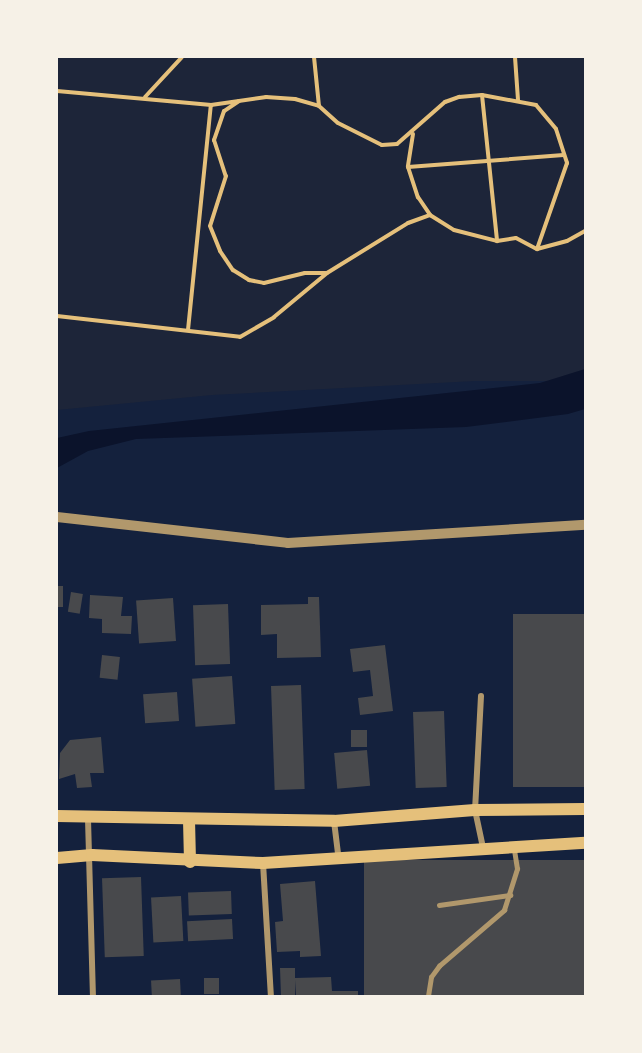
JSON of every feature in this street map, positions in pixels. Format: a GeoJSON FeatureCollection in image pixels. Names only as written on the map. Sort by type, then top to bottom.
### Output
{"type":"FeatureCollection","features":[{"type":"Feature","properties":{"kind":"main road"},"geometry":{"type":"LineString","coordinates":[[57,816],[88,819],[334,821],[476,810],[585,809]]}},
{"type":"Feature","properties":{"kind":"main road"},"geometry":{"type":"LineString","coordinates":[[189,820],[190,862]]}},
{"type":"Feature","properties":{"kind":"main road"},"geometry":{"type":"LineString","coordinates":[[57,858],[92,855],[190,862],[263,863],[585,843]]}},
{"type":"Feature","properties":{"kind":"street"},"geometry":{"type":"LineString","coordinates":[[57,517],[288,543],[585,525]]}},
{"type":"Feature","properties":{"kind":"street"},"geometry":{"type":"LineString","coordinates":[[481,696],[476,810],[483,849]]}},
{"type":"Feature","properties":{"kind":"street"},"geometry":{"type":"LineString","coordinates":[[88,819],[92,855],[93,996]]}},
{"type":"Feature","properties":{"kind":"street"},"geometry":{"type":"LineString","coordinates":[[334,821],[339,859]]}},
{"type":"Feature","properties":{"kind":"street"},"geometry":{"type":"LineString","coordinates":[[263,863],[271,996]]}},
{"type":"Feature","properties":{"kind":"lane"},"geometry":{"type":"LineString","coordinates":[[428,996],[431,976],[439,966],[504,910],[517,869],[513,847]]}},
{"type":"Feature","properties":{"kind":"lane"},"geometry":{"type":"LineString","coordinates":[[439,905],[510,895]]}},
{"type":"Feature","properties":{"kind":"path"},"geometry":{"type":"LineString","coordinates":[[145,97],[182,57]]}},
{"type":"Feature","properties":{"kind":"path"},"geometry":{"type":"LineString","coordinates":[[314,57],[320,106]]}},
{"type":"Feature","properties":{"kind":"path"},"geometry":{"type":"LineString","coordinates":[[515,57],[518,100]]}},
{"type":"Feature","properties":{"kind":"path"},"geometry":{"type":"LineString","coordinates":[[57,91],[145,97],[211,105],[241,99],[295,99],[320,106],[338,123],[382,145],[398,144],[413,134],[445,102],[482,95],[536,105],[556,129],[564,155],[565,177],[537,249]]}},
{"type":"Feature","properties":{"kind":"path"},"geometry":{"type":"LineString","coordinates":[[482,95],[497,241]]}},
{"type":"Feature","properties":{"kind":"path"},"geometry":{"type":"LineString","coordinates":[[241,99],[224,111],[214,140],[226,176],[210,226],[220,251],[233,270],[249,280],[264,283],[305,273],[327,273]]}},
{"type":"Feature","properties":{"kind":"path"},"geometry":{"type":"LineString","coordinates":[[188,330],[211,105]]}},
{"type":"Feature","properties":{"kind":"path"},"geometry":{"type":"LineString","coordinates":[[413,134],[408,167],[430,214],[470,237],[497,241],[516,238],[537,249],[567,241],[585,231]]}},
{"type":"Feature","properties":{"kind":"path"},"geometry":{"type":"LineString","coordinates":[[408,167],[487,159],[564,155]]}},
{"type":"Feature","properties":{"kind":"path"},"geometry":{"type":"LineString","coordinates":[[57,316],[240,337],[274,317],[327,273],[430,214]]}},
{"type":"Feature","properties":{"kind":"shaded area"},"geometry":{"type":"Polygon","coordinates":[[[57,57],[585,57],[585,381],[475,381],[212,395],[57,410],[57,57]]]}},
{"type":"Feature","properties":{"kind":"shaded area"},"geometry":{"type":"Polygon","coordinates":[[[585,369],[585,409],[568,414],[466,427],[136,439],[88,451],[57,468],[57,438],[89,431],[540,383],[585,369]]]}},
{"type":"Feature","properties":{"kind":"building"},"geometry":{"type":"Polygon","coordinates":[[[57,586],[63,586],[63,607],[57,607],[57,586]]]}},
{"type":"Feature","properties":{"kind":"building"},"geometry":{"type":"Polygon","coordinates":[[[71,592],[83,594],[80,614],[68,612],[71,592]]]}},
{"type":"Feature","properties":{"kind":"building"},"geometry":{"type":"Polygon","coordinates":[[[90,595],[123,597],[121,616],[132,616],[131,634],[102,633],[102,619],[89,618],[90,595]]]}},
{"type":"Feature","properties":{"kind":"building"},"geometry":{"type":"Polygon","coordinates":[[[308,597],[319,597],[321,657],[277,658],[277,634],[261,635],[261,605],[308,604],[308,597]]]}},
{"type":"Feature","properties":{"kind":"building"},"geometry":{"type":"Polygon","coordinates":[[[173,598],[176,641],[139,643],[136,601],[173,598]]]}},
{"type":"Feature","properties":{"kind":"building"},"geometry":{"type":"Polygon","coordinates":[[[228,604],[230,664],[195,665],[193,605],[228,604]]]}},
{"type":"Feature","properties":{"kind":"building"},"geometry":{"type":"Polygon","coordinates":[[[513,614],[585,614],[585,787],[513,787],[513,614]]]}},
{"type":"Feature","properties":{"kind":"building"},"geometry":{"type":"Polygon","coordinates":[[[385,645],[393,711],[360,715],[358,698],[373,696],[370,670],[353,672],[350,649],[385,645]]]}},
{"type":"Feature","properties":{"kind":"building"},"geometry":{"type":"Polygon","coordinates":[[[102,655],[120,657],[117,680],[100,678],[102,655]]]}},
{"type":"Feature","properties":{"kind":"building"},"geometry":{"type":"Polygon","coordinates":[[[232,676],[235,724],[195,727],[192,679],[232,676]]]}},
{"type":"Feature","properties":{"kind":"building"},"geometry":{"type":"Polygon","coordinates":[[[301,685],[305,789],[275,790],[271,686],[301,685]]]}},
{"type":"Feature","properties":{"kind":"building"},"geometry":{"type":"Polygon","coordinates":[[[177,692],[179,721],[145,723],[143,694],[177,692]]]}},
{"type":"Feature","properties":{"kind":"building"},"geometry":{"type":"Polygon","coordinates":[[[444,711],[447,787],[416,788],[413,712],[444,711]]]}},
{"type":"Feature","properties":{"kind":"building"},"geometry":{"type":"Polygon","coordinates":[[[351,730],[367,730],[367,747],[351,747],[351,730]]]}},
{"type":"Feature","properties":{"kind":"building"},"geometry":{"type":"Polygon","coordinates":[[[101,737],[104,773],[90,773],[92,787],[77,788],[75,774],[59,779],[60,753],[70,740],[101,737]]]}},
{"type":"Feature","properties":{"kind":"building"},"geometry":{"type":"Polygon","coordinates":[[[367,750],[370,786],[337,789],[334,753],[367,750]]]}},
{"type":"Feature","properties":{"kind":"building"},"geometry":{"type":"Polygon","coordinates":[[[364,860],[585,860],[585,996],[364,996],[364,860]]]}},
{"type":"Feature","properties":{"kind":"building"},"geometry":{"type":"Polygon","coordinates":[[[141,877],[144,956],[105,957],[102,878],[141,877]]]}},
{"type":"Feature","properties":{"kind":"building"},"geometry":{"type":"Polygon","coordinates":[[[315,881],[321,956],[300,957],[300,951],[277,952],[275,922],[283,921],[280,884],[315,881]]]}},
{"type":"Feature","properties":{"kind":"building"},"geometry":{"type":"Polygon","coordinates":[[[231,891],[232,914],[189,915],[188,893],[231,891]]]}},
{"type":"Feature","properties":{"kind":"building"},"geometry":{"type":"Polygon","coordinates":[[[181,896],[183,941],[153,943],[151,898],[181,896]]]}},
{"type":"Feature","properties":{"kind":"building"},"geometry":{"type":"Polygon","coordinates":[[[232,919],[233,939],[188,941],[187,921],[232,919]]]}},
{"type":"Feature","properties":{"kind":"building"},"geometry":{"type":"Polygon","coordinates":[[[280,968],[295,968],[295,978],[331,977],[332,991],[358,991],[358,996],[296,996],[296,980],[295,996],[281,996],[280,968]]]}},
{"type":"Feature","properties":{"kind":"building"},"geometry":{"type":"Polygon","coordinates":[[[204,978],[219,978],[219,994],[204,994],[204,978]]]}},
{"type":"Feature","properties":{"kind":"building"},"geometry":{"type":"Polygon","coordinates":[[[180,979],[181,996],[152,996],[151,981],[180,979]]]}}]}
